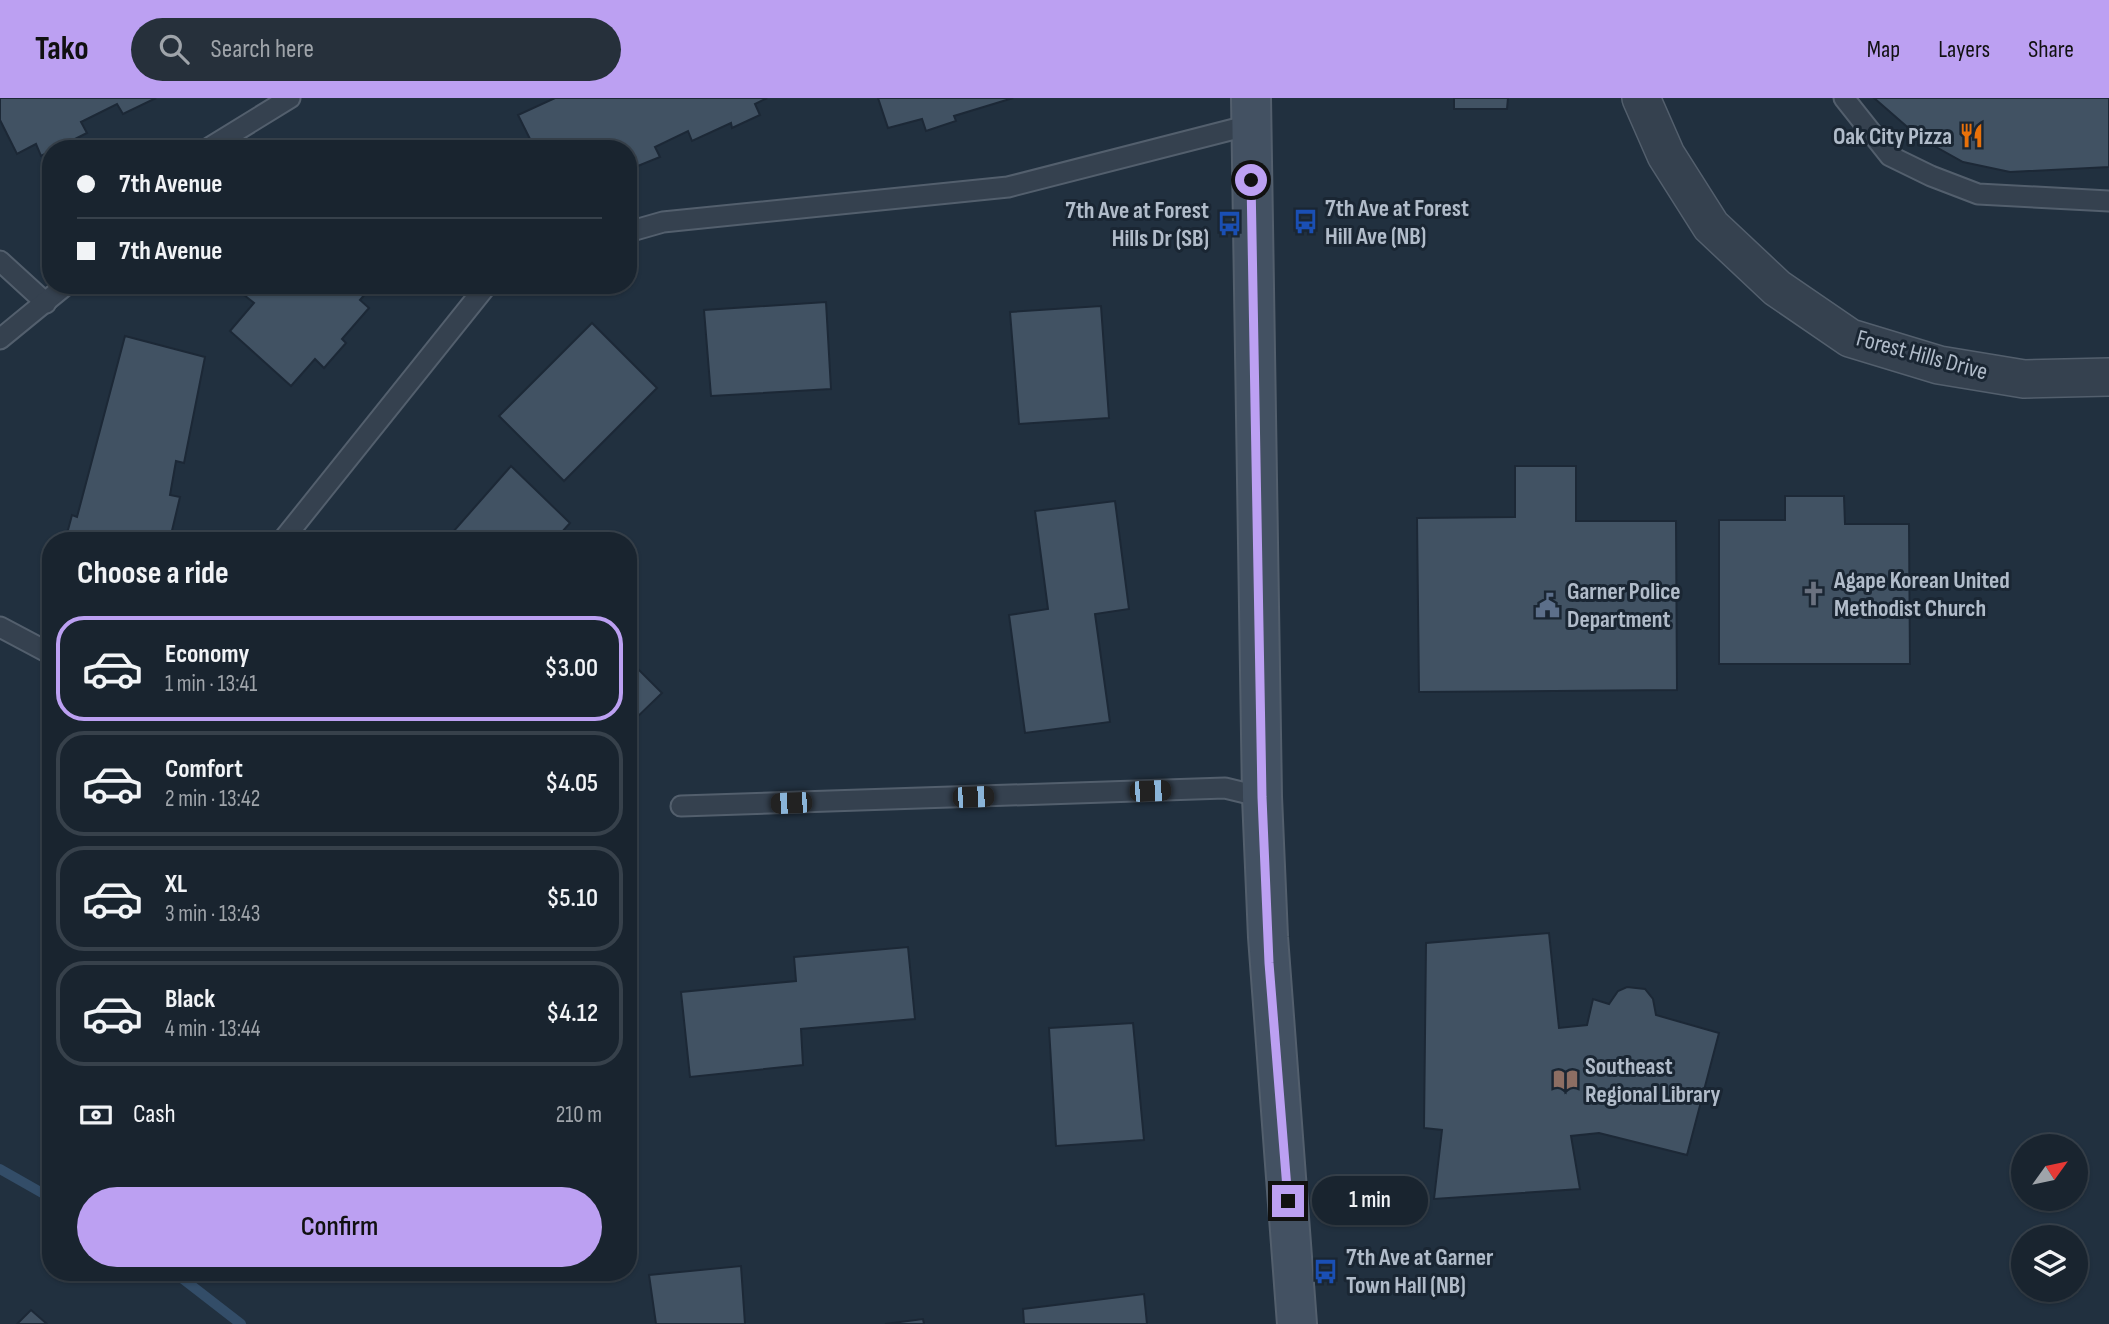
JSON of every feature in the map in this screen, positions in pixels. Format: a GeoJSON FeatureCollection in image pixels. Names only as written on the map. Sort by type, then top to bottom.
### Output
{"type":"FeatureCollection","features":[{"type":"Feature","properties":{"kind":"street","name":"Forest Hills Drive"},"geometry":{"type":"LineString","coordinates":[[1641,98],[1666,155],[1712,226],[1777,288],[1850,338],[1939,365],[2024,379],[2109,377]]}},
{"type":"Feature","properties":{"kind":"street"},"geometry":{"type":"LineString","coordinates":[[1251,111],[1262,797],[1270,965],[1297,1324]]}},
{"type":"Feature","properties":{"kind":"lane"},"geometry":{"type":"LineString","coordinates":[[222,140],[290,98]]}},
{"type":"Feature","properties":{"kind":"lane"},"geometry":{"type":"LineString","coordinates":[[1844,98],[1890,156],[1931,176],[1978,194],[2109,201]]}},
{"type":"Feature","properties":{"kind":"lane"},"geometry":{"type":"LineString","coordinates":[[637,229],[663,222],[1007,187],[1251,111]]}},
{"type":"Feature","properties":{"kind":"lane"},"geometry":{"type":"LineString","coordinates":[[0,261],[46,303]]}},
{"type":"Feature","properties":{"kind":"lane"},"geometry":{"type":"LineString","coordinates":[[0,339],[56,294]]}},
{"type":"Feature","properties":{"kind":"lane"},"geometry":{"type":"LineString","coordinates":[[289,532],[480,294]]}},
{"type":"Feature","properties":{"kind":"lane"},"geometry":{"type":"LineString","coordinates":[[0,627],[42,649]]}},
{"type":"Feature","properties":{"kind":"lane"},"geometry":{"type":"LineString","coordinates":[[681,806],[1225,788],[1262,797]]}},
{"type":"Feature","properties":{"kind":"building"},"geometry":{"type":"Polygon","coordinates":[[[0,98],[156,98],[123,114],[117,104],[81,122],[87,133],[73,140],[42,140],[41,156],[36,144],[17,154],[0,120],[0,98]]]}},
{"type":"Feature","properties":{"kind":"building"},"geometry":{"type":"Polygon","coordinates":[[[555,98],[767,98],[755,104],[760,115],[732,128],[731,123],[692,141],[688,131],[655,147],[660,157],[637,166],[637,140],[530,140],[518,115],[555,98]]]}},
{"type":"Feature","properties":{"kind":"building"},"geometry":{"type":"Polygon","coordinates":[[[878,98],[1013,98],[954,116],[956,121],[926,131],[922,119],[888,128],[878,98]]]}},
{"type":"Feature","properties":{"kind":"building"},"geometry":{"type":"Polygon","coordinates":[[[1454,98],[1508,98],[1507,109],[1454,109],[1454,98]]]}},
{"type":"Feature","properties":{"kind":"building"},"geometry":{"type":"Polygon","coordinates":[[[1874,98],[2109,98],[2109,167],[2010,172],[1963,162],[1920,138],[1874,98]]]}},
{"type":"Feature","properties":{"kind":"building"},"geometry":{"type":"Polygon","coordinates":[[[365,294],[360,300],[369,308],[342,339],[346,343],[324,368],[315,359],[291,386],[230,331],[254,303],[244,295],[365,294]]]}},
{"type":"Feature","properties":{"kind":"building"},"geometry":{"type":"Polygon","coordinates":[[[826,302],[831,389],[711,396],[704,310],[826,302]]]}},
{"type":"Feature","properties":{"kind":"building"},"geometry":{"type":"Polygon","coordinates":[[[1101,306],[1109,418],[1019,424],[1010,312],[1101,306]]]}},
{"type":"Feature","properties":{"kind":"building"},"geometry":{"type":"Polygon","coordinates":[[[592,323],[657,388],[564,481],[499,416],[592,323]]]}},
{"type":"Feature","properties":{"kind":"building"},"geometry":{"type":"Polygon","coordinates":[[[125,336],[205,357],[184,463],[176,461],[170,495],[180,497],[172,532],[67,532],[72,515],[77,517],[125,336]]]}},
{"type":"Feature","properties":{"kind":"building"},"geometry":{"type":"Polygon","coordinates":[[[511,466],[570,523],[562,532],[453,532],[511,466]]]}},
{"type":"Feature","properties":{"kind":"building","name":"Garner Police Department"},"geometry":{"type":"Polygon","coordinates":[[[1515,466],[1576,466],[1576,521],[1676,521],[1677,690],[1419,692],[1417,518],[1515,517],[1515,466]]]}},
{"type":"Feature","properties":{"kind":"building","name":"Agape Korean United Methodist Church"},"geometry":{"type":"Polygon","coordinates":[[[1785,496],[1844,496],[1845,524],[1909,524],[1910,664],[1719,664],[1719,520],[1785,520],[1785,496]]]}},
{"type":"Feature","properties":{"kind":"building"},"geometry":{"type":"Polygon","coordinates":[[[1115,501],[1129,609],[1095,614],[1110,722],[1025,733],[1009,615],[1048,609],[1035,511],[1115,501]]]}},
{"type":"Feature","properties":{"kind":"building"},"geometry":{"type":"Polygon","coordinates":[[[637,668],[662,693],[637,717],[637,668]]]}},
{"type":"Feature","properties":{"kind":"building","name":"Southeast Regional Library"},"geometry":{"type":"Polygon","coordinates":[[[1549,933],[1559,1028],[1587,1025],[1593,999],[1609,1004],[1618,991],[1627,987],[1645,989],[1653,999],[1656,1015],[1719,1033],[1687,1155],[1599,1133],[1571,1136],[1580,1189],[1434,1199],[1442,1130],[1424,1128],[1426,943],[1549,933]]]}},
{"type":"Feature","properties":{"kind":"building"},"geometry":{"type":"Polygon","coordinates":[[[908,947],[915,1019],[801,1029],[803,1065],[690,1077],[681,992],[796,981],[794,957],[908,947]]]}},
{"type":"Feature","properties":{"kind":"building"},"geometry":{"type":"Polygon","coordinates":[[[1133,1023],[1144,1140],[1056,1146],[1049,1028],[1133,1023]]]}},
{"type":"Feature","properties":{"kind":"building"},"geometry":{"type":"Polygon","coordinates":[[[741,1266],[745,1324],[656,1324],[649,1275],[741,1266]]]}},
{"type":"Feature","properties":{"kind":"building"},"geometry":{"type":"Polygon","coordinates":[[[1144,1294],[1147,1324],[1024,1324],[1023,1309],[1144,1294]]]}},
{"type":"Feature","properties":{"kind":"building"},"geometry":{"type":"Polygon","coordinates":[[[31,1310],[47,1324],[17,1324],[31,1310]]]}},
{"type":"Feature","properties":{"kind":"building"},"geometry":{"type":"Polygon","coordinates":[[[923,1319],[924,1324],[885,1324],[923,1319]]]}},
{"type":"Feature","properties":{"kind":"waterway"},"geometry":{"type":"LineString","coordinates":[[0,1169],[42,1193]]}},
{"type":"Feature","properties":{"kind":"waterway"},"geometry":{"type":"LineString","coordinates":[[186,1281],[241,1324]]}},
{"type":"Feature","properties":{"kind":"place","name":"Oak City Pizza"},"geometry":{"type":"Point","coordinates":[1972,136]}},
{"type":"Feature","properties":{"kind":"place","name":"7th Ave at Forest Hill Ave (NB)"},"geometry":{"type":"Point","coordinates":[1305,222]}},
{"type":"Feature","properties":{"kind":"place","name":"7th Ave at Forest Hills Dr (SB)"},"geometry":{"type":"Point","coordinates":[1229,224]}},
{"type":"Feature","properties":{"kind":"place","name":"Agape Korean United Methodist Church"},"geometry":{"type":"Point","coordinates":[1814,594]}},
{"type":"Feature","properties":{"kind":"place","name":"Garner Police Department"},"geometry":{"type":"Point","coordinates":[1547,605]}},
{"type":"Feature","properties":{"kind":"place","name":"Southeast Regional Library"},"geometry":{"type":"Point","coordinates":[1565,1080]}},
{"type":"Feature","properties":{"kind":"place","name":"7th Ave at Garner Town Hall (NB)"},"geometry":{"type":"Point","coordinates":[1326,1271]}},
{"type":"Feature","properties":{"kind":"route"},"geometry":{"type":"LineString","coordinates":[[1251,180],[1262,797],[1269,963],[1288,1201]]}}]}
